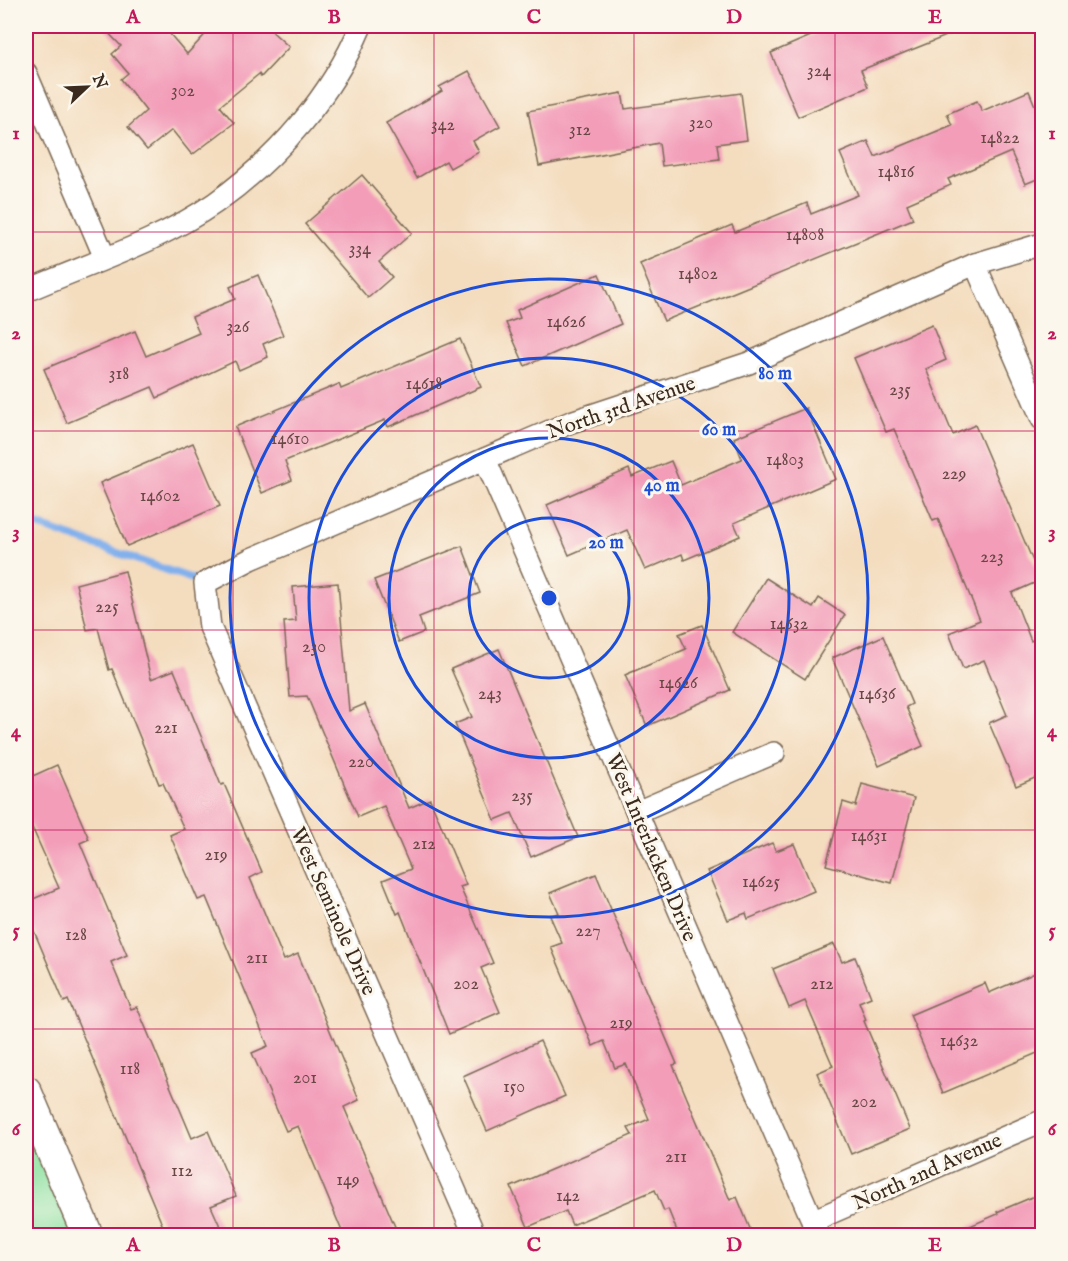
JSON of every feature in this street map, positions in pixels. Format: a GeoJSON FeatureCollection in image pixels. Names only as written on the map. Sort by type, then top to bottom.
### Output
{"type":"FeatureCollection","features":[{"type":"Feature","properties":{"kind":"street"},"geometry":{"type":"LineString","coordinates":[[26,291],[105,258],[189,217],[214,203],[248,177],[280,147],[316,106],[350,52],[361,26]]}},
{"type":"Feature","properties":{"kind":"street"},"geometry":{"type":"LineString","coordinates":[[26,73],[105,258]]}},
{"type":"Feature","properties":{"kind":"street","name":"North 3rd Avenue"},"geometry":{"type":"LineString","coordinates":[[204,584],[251,559],[571,422],[748,363],[975,264],[1042,244]]}},
{"type":"Feature","properties":{"kind":"street"},"geometry":{"type":"LineString","coordinates":[[975,264],[1042,419]]}},
{"type":"Feature","properties":{"kind":"street","name":"West Interlacken Drive"},"geometry":{"type":"LineString","coordinates":[[485,459],[815,1228]]}},
{"type":"Feature","properties":{"kind":"street","name":"West Seminole Drive"},"geometry":{"type":"LineString","coordinates":[[204,584],[210,627],[475,1236]]}},
{"type":"Feature","properties":{"kind":"street"},"geometry":{"type":"LineString","coordinates":[[637,812],[774,753]]}},
{"type":"Feature","properties":{"kind":"street"},"geometry":{"type":"LineString","coordinates":[[26,1091],[88,1236]]}},
{"type":"Feature","properties":{"kind":"street","name":"North 2nd Avenue"},"geometry":{"type":"LineString","coordinates":[[815,1228],[1042,1121]]}},
{"type":"Feature","properties":{"kind":"green space"},"geometry":{"type":"Polygon","coordinates":[[[26,1091],[88,1235],[26,1235],[26,1091]]]}},
{"type":"Feature","properties":{"kind":"building"},"geometry":{"type":"Polygon","coordinates":[[[102,26],[163,26],[187,54],[213,26],[266,26],[289,47],[261,77],[259,74],[220,106],[234,123],[192,155],[172,130],[147,150],[128,127],[146,111],[121,79],[128,73],[112,54],[121,46],[102,26]]]}},
{"type":"Feature","properties":{"kind":"building"},"geometry":{"type":"Polygon","coordinates":[[[834,26],[969,27],[861,70],[868,87],[798,117],[771,53],[834,26]]]}},
{"type":"Feature","properties":{"kind":"building"},"geometry":{"type":"Polygon","coordinates":[[[469,71],[500,126],[473,141],[479,152],[450,168],[446,161],[417,178],[386,123],[442,91],[439,87],[469,71]]]}},
{"type":"Feature","properties":{"kind":"building"},"geometry":{"type":"Polygon","coordinates":[[[1029,91],[1042,123],[1042,177],[1025,184],[1011,152],[948,179],[951,185],[907,204],[913,219],[664,321],[640,264],[732,225],[735,232],[807,203],[811,214],[858,195],[840,153],[868,141],[875,157],[952,125],[947,114],[977,101],[982,111],[1029,91]]]}},
{"type":"Feature","properties":{"kind":"building"},"geometry":{"type":"Polygon","coordinates":[[[622,93],[625,109],[741,93],[747,140],[717,144],[719,159],[662,166],[659,143],[539,166],[528,111],[622,93]]]}},
{"type":"Feature","properties":{"kind":"building"},"geometry":{"type":"Polygon","coordinates":[[[362,175],[412,233],[379,262],[392,277],[368,298],[305,224],[362,175]]]}},
{"type":"Feature","properties":{"kind":"building"},"geometry":{"type":"Polygon","coordinates":[[[599,274],[621,324],[525,366],[506,323],[520,318],[517,310],[599,274]]]}},
{"type":"Feature","properties":{"kind":"building"},"geometry":{"type":"Polygon","coordinates":[[[258,275],[283,335],[263,344],[268,357],[239,370],[235,361],[157,398],[152,387],[67,423],[44,369],[135,331],[146,356],[199,333],[192,317],[235,299],[230,287],[258,275]]]}},
{"type":"Feature","properties":{"kind":"building"},"geometry":{"type":"Polygon","coordinates":[[[932,325],[946,360],[926,369],[953,435],[975,425],[1041,580],[1012,593],[1031,641],[1042,636],[1042,775],[1016,786],[989,723],[1007,715],[984,660],[963,669],[949,633],[980,620],[938,519],[933,521],[894,429],[886,432],[854,358],[932,325]]]}},
{"type":"Feature","properties":{"kind":"building"},"geometry":{"type":"Polygon","coordinates":[[[460,339],[481,387],[388,427],[385,420],[285,461],[292,480],[262,493],[235,427],[339,384],[341,389],[460,339]]]}},
{"type":"Feature","properties":{"kind":"building"},"geometry":{"type":"Polygon","coordinates":[[[806,408],[836,479],[734,523],[740,536],[684,560],[682,554],[645,570],[627,530],[569,555],[547,505],[629,469],[632,477],[671,461],[681,485],[742,459],[734,438],[806,408]]]}},
{"type":"Feature","properties":{"kind":"building"},"geometry":{"type":"Polygon","coordinates":[[[193,443],[220,506],[127,546],[100,483],[193,443]]]}},
{"type":"Feature","properties":{"kind":"building"},"geometry":{"type":"Polygon","coordinates":[[[462,546],[480,593],[419,617],[424,632],[399,642],[374,580],[462,546]]]}},
{"type":"Feature","properties":{"kind":"building"},"geometry":{"type":"Polygon","coordinates":[[[125,571],[151,679],[174,670],[221,785],[224,784],[262,872],[250,878],[284,960],[298,954],[359,1100],[344,1107],[399,1236],[344,1236],[298,1126],[286,1131],[252,1053],[268,1046],[206,897],[198,900],[170,835],[184,829],[163,783],[159,784],[112,669],[109,670],[98,628],[87,630],[76,584],[125,571]]]}},
{"type":"Feature","properties":{"kind":"building"},"geometry":{"type":"Polygon","coordinates":[[[766,578],[813,608],[819,598],[845,615],[805,679],[732,632],[766,578]]]}},
{"type":"Feature","properties":{"kind":"building"},"geometry":{"type":"Polygon","coordinates":[[[338,583],[349,711],[365,704],[409,808],[430,799],[466,885],[460,887],[493,963],[481,968],[500,1012],[449,1034],[400,912],[397,914],[383,880],[411,869],[384,806],[358,817],[307,696],[290,697],[284,622],[296,621],[293,587],[338,583]]]}},
{"type":"Feature","properties":{"kind":"building"},"geometry":{"type":"Polygon","coordinates":[[[702,625],[730,690],[647,726],[625,675],[686,649],[679,634],[702,625]]]}},
{"type":"Feature","properties":{"kind":"building"},"geometry":{"type":"Polygon","coordinates":[[[883,636],[912,704],[906,707],[923,746],[879,766],[832,658],[883,636]]]}},
{"type":"Feature","properties":{"kind":"building"},"geometry":{"type":"Polygon","coordinates":[[[499,649],[578,837],[531,857],[512,813],[495,820],[455,724],[472,717],[451,669],[499,649]]]}},
{"type":"Feature","properties":{"kind":"building"},"geometry":{"type":"Polygon","coordinates":[[[57,765],[89,839],[80,843],[127,955],[111,962],[131,1009],[137,1007],[192,1138],[208,1131],[236,1196],[211,1206],[220,1226],[197,1236],[167,1236],[68,1000],[64,1002],[26,912],[26,902],[59,888],[31,825],[26,827],[26,779],[57,765]]]}},
{"type":"Feature","properties":{"kind":"building"},"geometry":{"type":"Polygon","coordinates":[[[862,784],[914,798],[892,883],[826,865],[843,802],[856,806],[862,784]]]}},
{"type":"Feature","properties":{"kind":"building"},"geometry":{"type":"Polygon","coordinates":[[[772,843],[776,851],[794,844],[814,891],[748,919],[746,913],[728,920],[707,871],[772,843]]]}},
{"type":"Feature","properties":{"kind":"building"},"geometry":{"type":"Polygon","coordinates":[[[596,874],[677,1064],[673,1065],[730,1200],[737,1197],[753,1236],[679,1236],[668,1209],[664,1211],[655,1190],[572,1225],[566,1211],[528,1227],[511,1187],[632,1135],[628,1128],[649,1119],[626,1064],[615,1068],[604,1041],[593,1046],[551,947],[562,943],[550,916],[559,913],[550,893],[596,874]]]}},
{"type":"Feature","properties":{"kind":"building"},"geometry":{"type":"Polygon","coordinates":[[[834,944],[842,962],[855,957],[871,997],[859,1002],[866,1020],[864,1021],[910,1129],[851,1154],[817,1073],[833,1066],[805,1001],[789,1008],[773,969],[834,944]]]}},
{"type":"Feature","properties":{"kind":"building"},"geometry":{"type":"Polygon","coordinates":[[[1042,970],[1042,1051],[943,1093],[910,1015],[985,983],[989,993],[1042,970]]]}},
{"type":"Feature","properties":{"kind":"building"},"geometry":{"type":"Polygon","coordinates":[[[540,1041],[565,1096],[487,1131],[463,1076],[540,1041]]]}},
{"type":"Feature","properties":{"kind":"building"},"geometry":{"type":"Polygon","coordinates":[[[1042,1193],[1042,1236],[947,1236],[998,1214],[997,1212],[1042,1193]]]}},
{"type":"Feature","properties":{"kind":"waterway"},"geometry":{"type":"LineString","coordinates":[[26,521],[204,583]]}}]}
